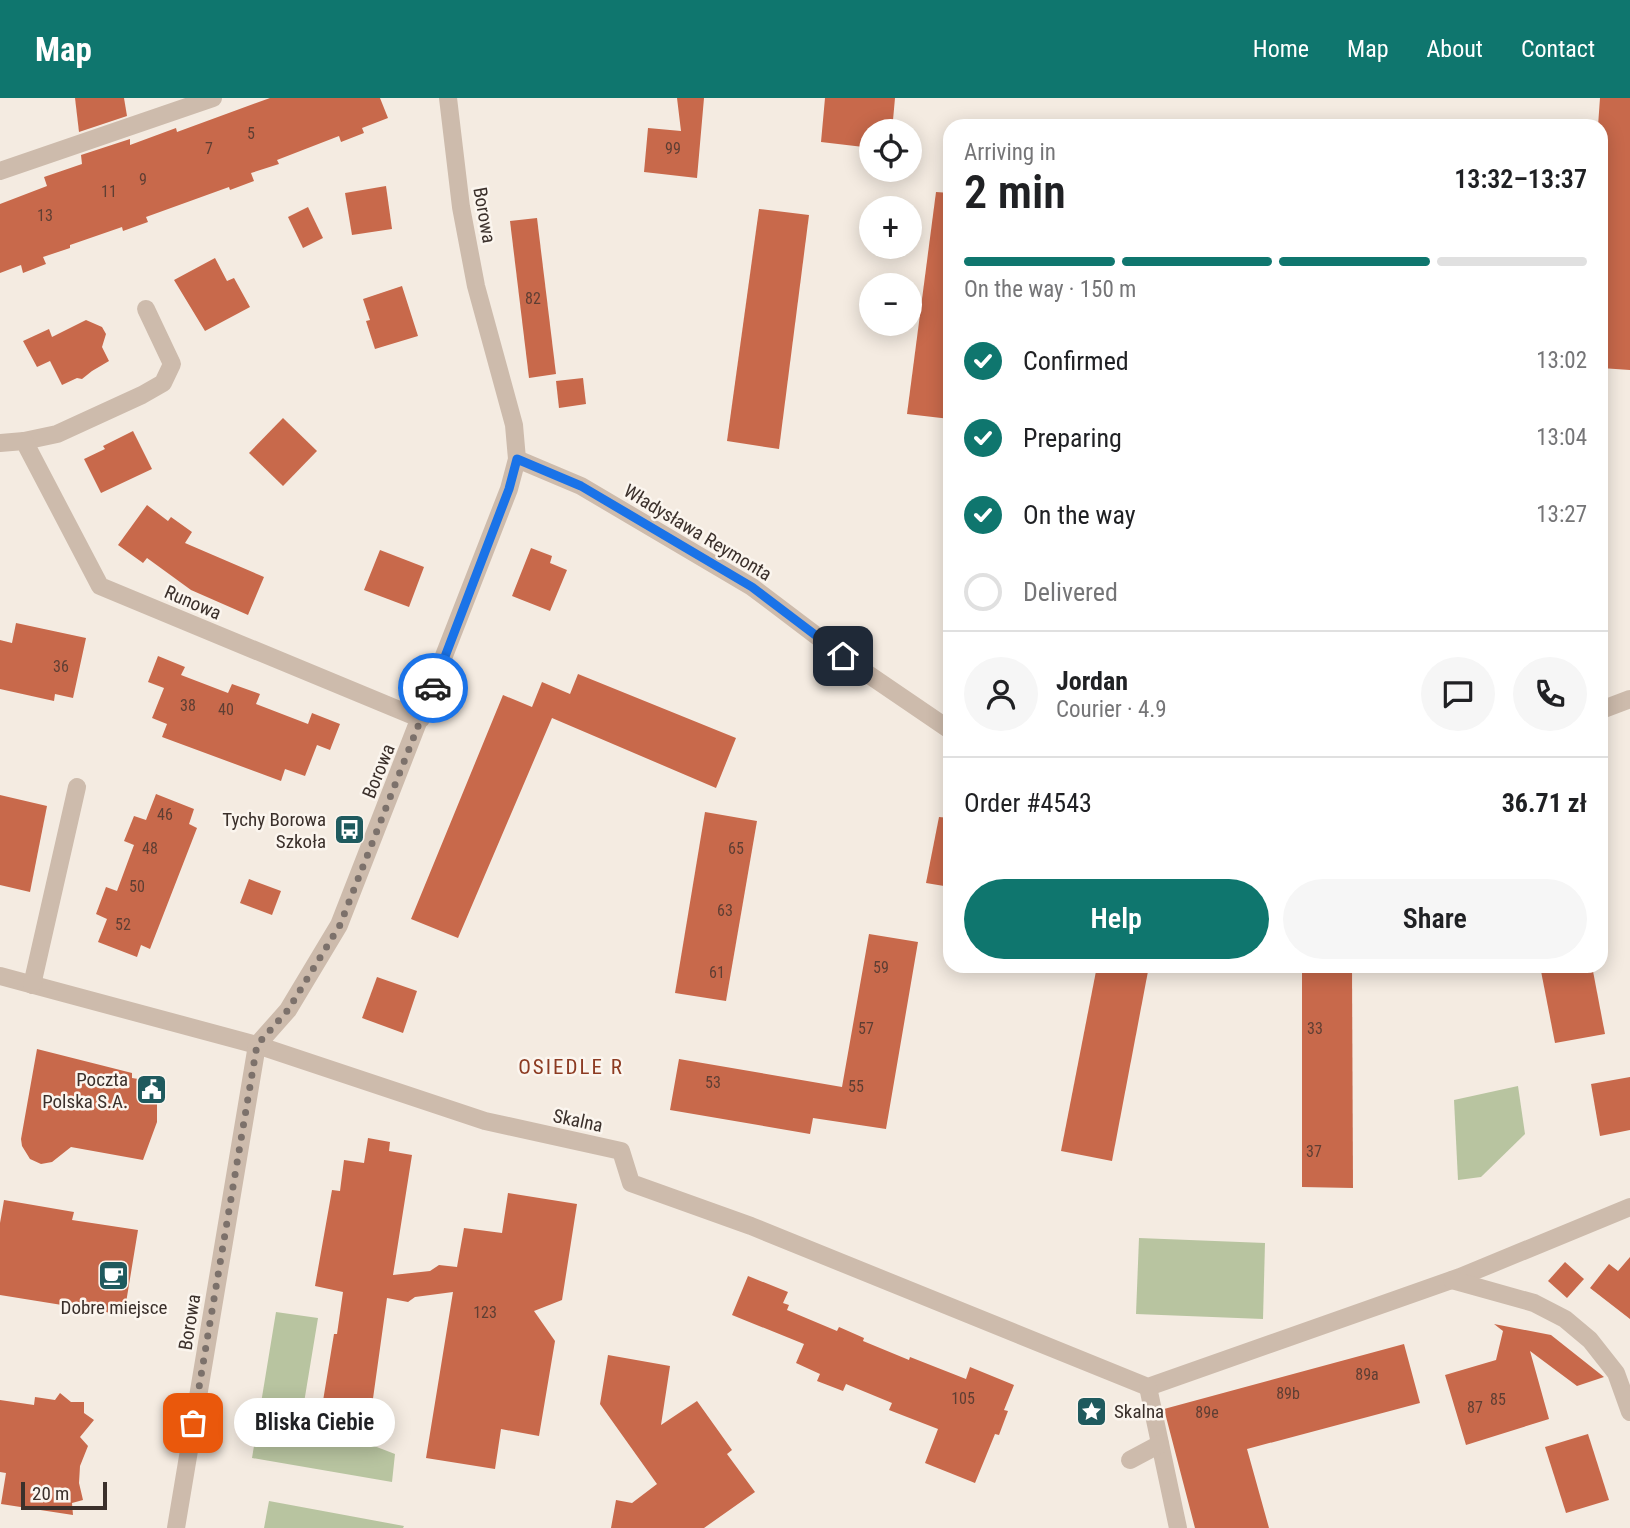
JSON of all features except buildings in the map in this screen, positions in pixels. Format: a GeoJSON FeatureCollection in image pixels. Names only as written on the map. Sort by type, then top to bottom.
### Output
{"type":"FeatureCollection","features":[{"type":"Feature","properties":{"kind":"street"},"geometry":{"type":"LineString","coordinates":[[0,171],[213,98]]}},
{"type":"Feature","properties":{"kind":"street","name":"Borowa"},"geometry":{"type":"LineString","coordinates":[[176,1528],[257,1045],[288,1010],[340,925],[509,489],[517,459],[514,425],[476,286],[461,207],[448,98]]}},
{"type":"Feature","properties":{"kind":"street"},"geometry":{"type":"LineString","coordinates":[[0,443],[57,434],[163,383],[172,364],[146,309]]}},
{"type":"Feature","properties":{"kind":"street","name":"Runowa"},"geometry":{"type":"LineString","coordinates":[[24,441],[100,586],[421,719]]}},
{"type":"Feature","properties":{"kind":"street","name":"Władysława Reymonta"},"geometry":{"type":"LineString","coordinates":[[517,459],[581,486],[752,587],[859,668],[943,725]]}},
{"type":"Feature","properties":{"kind":"street"},"geometry":{"type":"LineString","coordinates":[[1608,707],[1630,699]]}},
{"type":"Feature","properties":{"kind":"street"},"geometry":{"type":"LineString","coordinates":[[32,985],[77,787]]}},
{"type":"Feature","properties":{"kind":"street","name":"Skalna"},"geometry":{"type":"LineString","coordinates":[[0,976],[257,1045],[485,1121],[621,1151],[631,1183],[751,1226],[1149,1387]]}},
{"type":"Feature","properties":{"kind":"street"},"geometry":{"type":"LineString","coordinates":[[1178,1528],[1149,1387],[1452,1280],[1630,1207]]}},
{"type":"Feature","properties":{"kind":"street"},"geometry":{"type":"LineString","coordinates":[[1452,1280],[1534,1303],[1565,1319],[1590,1340],[1616,1373],[1630,1412]]}},
{"type":"Feature","properties":{"kind":"street"},"geometry":{"type":"LineString","coordinates":[[1130,1460],[1160,1444]]}},
{"type":"Feature","properties":{"kind":"green space"},"geometry":{"type":"Polygon","coordinates":[[[1518,1086],[1525,1134],[1481,1177],[1458,1180],[1454,1100],[1518,1086]]]}},
{"type":"Feature","properties":{"kind":"green space"},"geometry":{"type":"Polygon","coordinates":[[[1139,1238],[1265,1243],[1263,1319],[1136,1314],[1139,1238]]]}},
{"type":"Feature","properties":{"kind":"green space"},"geometry":{"type":"Polygon","coordinates":[[[276,1312],[318,1318],[299,1433],[369,1444],[395,1454],[392,1482],[252,1458],[276,1312]]]}},
{"type":"Feature","properties":{"kind":"green space"},"geometry":{"type":"Polygon","coordinates":[[[269,1501],[404,1526],[264,1528],[269,1501]]]}},
{"type":"Feature","properties":{"kind":"way so far"},"geometry":{"type":"LineString","coordinates":[[193,1423],[257,1045],[304,987],[340,925],[433,688]]}},
{"type":"Feature","properties":{"kind":"place","name":"Tychy Borowa Szkoła"},"geometry":{"type":"Point","coordinates":[349,830]}},
{"type":"Feature","properties":{"kind":"place","name":"Poczta Polska S.A."},"geometry":{"type":"Point","coordinates":[151,1090]}},
{"type":"Feature","properties":{"kind":"place","name":"Dobre miejsce"},"geometry":{"type":"Point","coordinates":[114,1276]}},
{"type":"Feature","properties":{"kind":"place","name":"Skalna"},"geometry":{"type":"Point","coordinates":[1091,1411]}},
{"type":"Feature","properties":{"kind":"place","name":"Bliska Ciebie"},"geometry":{"type":"Point","coordinates":[193,1423]}},
{"type":"Feature","properties":{"kind":"district","name":"OSIEDLE R"},"geometry":{"type":"Point","coordinates":[571,1067]}},
{"type":"Feature","properties":{"kind":"route"},"geometry":{"type":"LineString","coordinates":[[433,688],[509,489],[517,459],[581,486],[752,587],[843,656]]}}]}
